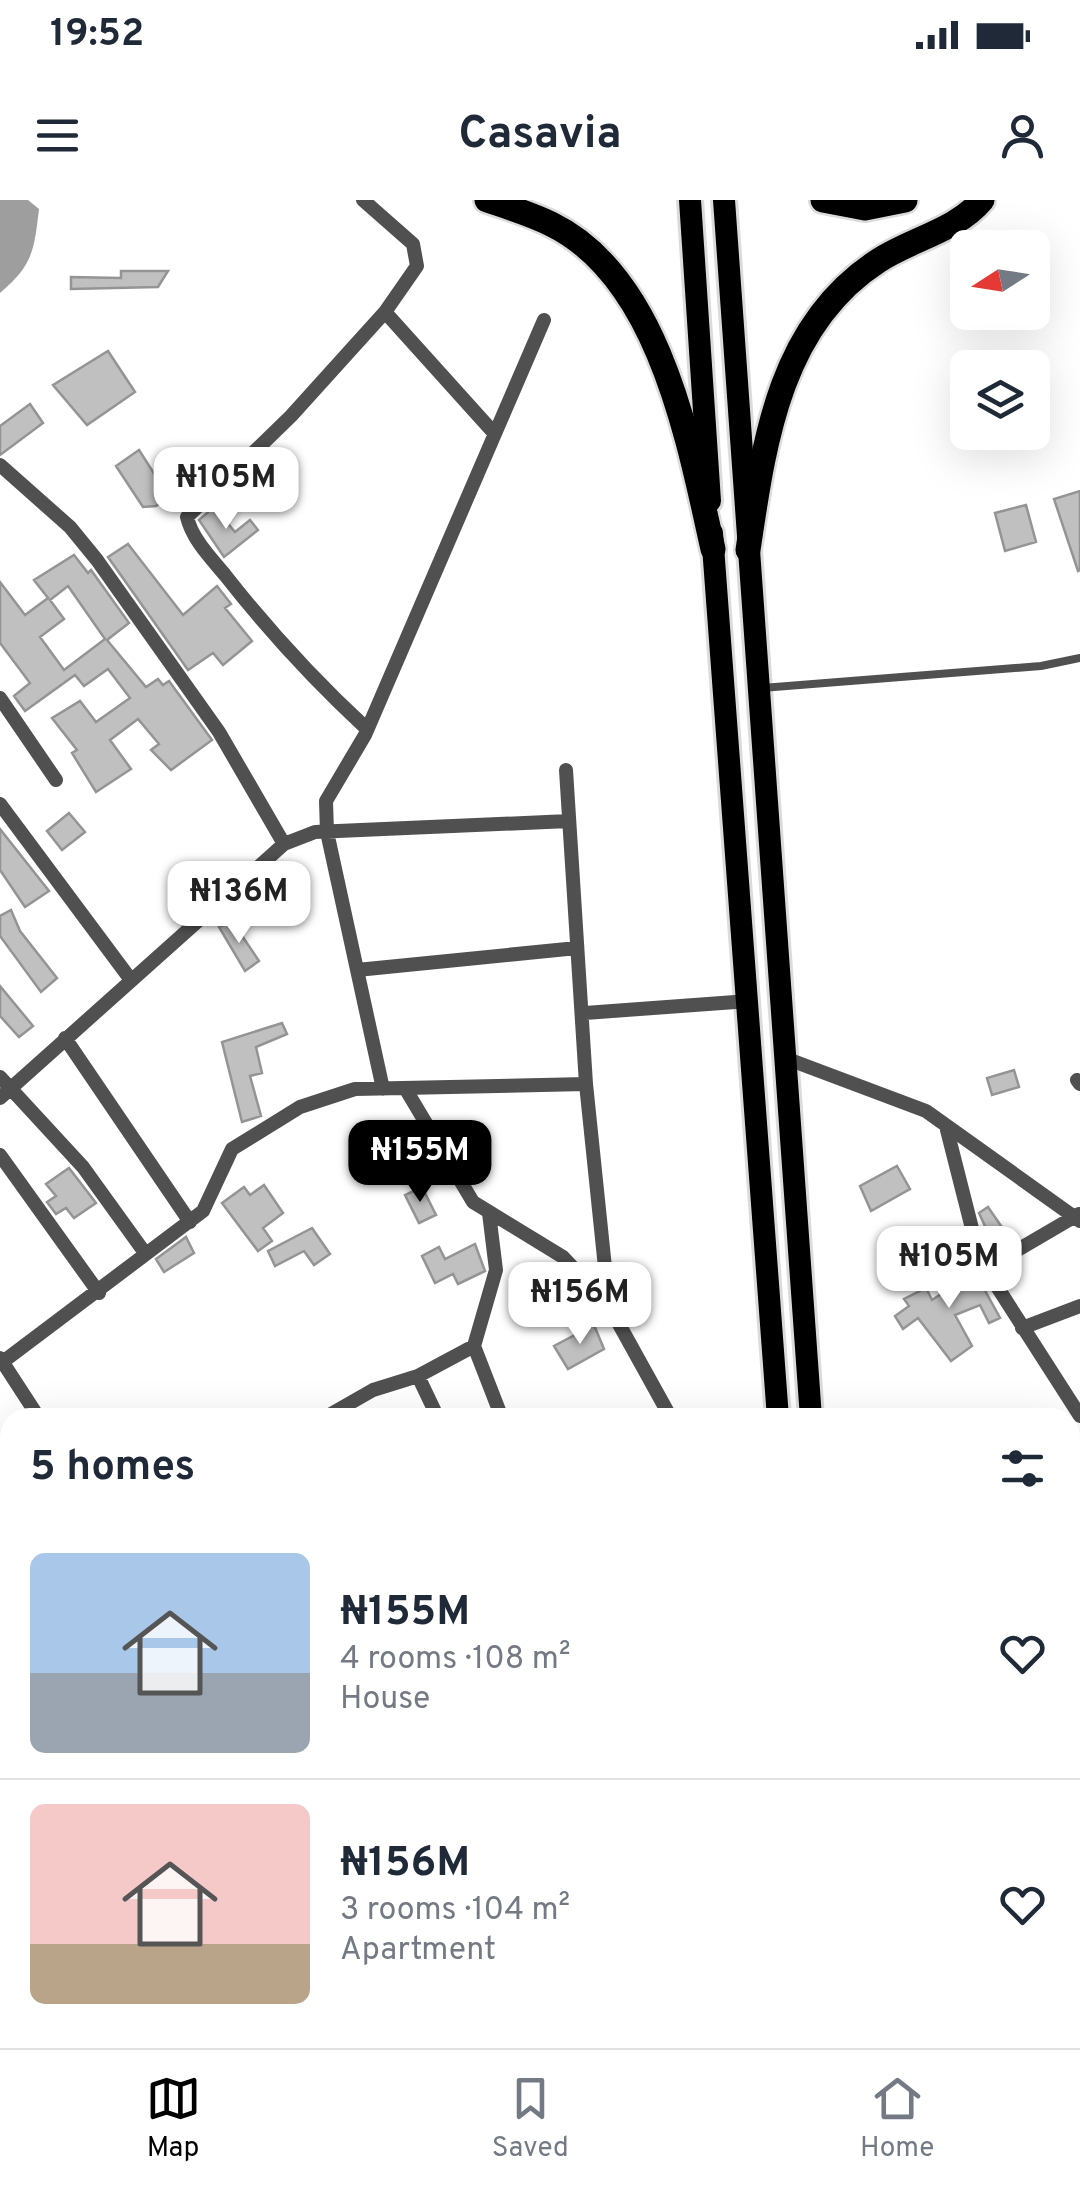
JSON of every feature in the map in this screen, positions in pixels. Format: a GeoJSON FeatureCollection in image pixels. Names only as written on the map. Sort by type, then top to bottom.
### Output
{"type":"FeatureCollection","features":[{"type":"Feature","properties":{"kind":"highway"},"geometry":{"type":"LineString","coordinates":[[487,200],[552,224],[572,238],[630,300],[651,334],[674,393],[714,549]]}},
{"type":"Feature","properties":{"kind":"highway"},"geometry":{"type":"LineString","coordinates":[[823,200],[866,208],[905,200]]}},
{"type":"Feature","properties":{"kind":"highway"},"geometry":{"type":"LineString","coordinates":[[748,550],[768,434],[792,361],[812,326],[836,296],[877,262],[949,226],[982,200]]}},
{"type":"Feature","properties":{"kind":"main road"},"geometry":{"type":"LineString","coordinates":[[690,200],[777,1408]]}},
{"type":"Feature","properties":{"kind":"main road"},"geometry":{"type":"LineString","coordinates":[[724,200],[810,1408]]}},
{"type":"Feature","properties":{"kind":"street"},"geometry":{"type":"LineString","coordinates":[[364,200],[413,244],[417,266],[385,312],[290,416],[187,517],[200,544],[300,666],[367,729]]}},
{"type":"Feature","properties":{"kind":"street"},"geometry":{"type":"LineString","coordinates":[[385,312],[494,433]]}},
{"type":"Feature","properties":{"kind":"street"},"geometry":{"type":"LineString","coordinates":[[382,1089],[327,832],[326,802],[367,729],[544,320]]}},
{"type":"Feature","properties":{"kind":"street"},"geometry":{"type":"LineString","coordinates":[[0,465],[70,527],[97,560],[220,732],[284,844]]}},
{"type":"Feature","properties":{"kind":"street"},"geometry":{"type":"LineString","coordinates":[[0,698],[56,780]]}},
{"type":"Feature","properties":{"kind":"street"},"geometry":{"type":"LineString","coordinates":[[566,770],[576,948],[585,1012],[586,1084],[608,1306]]}},
{"type":"Feature","properties":{"kind":"street"},"geometry":{"type":"LineString","coordinates":[[0,804],[132,980]]}},
{"type":"Feature","properties":{"kind":"street"},"geometry":{"type":"LineString","coordinates":[[145,1253],[84,1167],[4,1088],[284,844],[327,832],[569,821]]}},
{"type":"Feature","properties":{"kind":"street"},"geometry":{"type":"LineString","coordinates":[[357,970],[576,948]]}},
{"type":"Feature","properties":{"kind":"street"},"geometry":{"type":"LineString","coordinates":[[585,1012],[749,1001]]}},
{"type":"Feature","properties":{"kind":"street"},"geometry":{"type":"LineString","coordinates":[[65,1038],[190,1222]]}},
{"type":"Feature","properties":{"kind":"street"},"geometry":{"type":"LineString","coordinates":[[785,1058],[926,1111],[1078,1217],[986,1269]]}},
{"type":"Feature","properties":{"kind":"street"},"geometry":{"type":"LineString","coordinates":[[32,1408],[1,1361],[100,1293],[145,1253],[190,1222],[212,1200],[226,1158],[244,1138],[300,1108],[355,1090],[586,1084]]}},
{"type":"Feature","properties":{"kind":"street"},"geometry":{"type":"LineString","coordinates":[[404,1088],[472,1202],[522,1228],[562,1257],[608,1306],[664,1408]]}},
{"type":"Feature","properties":{"kind":"street"},"geometry":{"type":"LineString","coordinates":[[947,1129],[974,1244],[1022,1328],[1075,1408]]}},
{"type":"Feature","properties":{"kind":"street"},"geometry":{"type":"LineString","coordinates":[[0,1155],[100,1293]]}},
{"type":"Feature","properties":{"kind":"street"},"geometry":{"type":"LineString","coordinates":[[489,1213],[496,1270],[474,1346],[498,1408]]}},
{"type":"Feature","properties":{"kind":"street"},"geometry":{"type":"LineString","coordinates":[[1022,1328],[1080,1306]]}},
{"type":"Feature","properties":{"kind":"street"},"geometry":{"type":"LineString","coordinates":[[343,1408],[373,1390],[418,1376],[474,1346]]}},
{"type":"Feature","properties":{"kind":"street"},"geometry":{"type":"LineString","coordinates":[[418,1376],[433,1408]]}},
{"type":"Feature","properties":{"kind":"lane"},"geometry":{"type":"LineString","coordinates":[[757,688],[1041,666],[1080,658]]}},
{"type":"Feature","properties":{"kind":"shaded area"},"geometry":{"type":"Polygon","coordinates":[[[0,200],[28,200],[39,209],[26,265],[0,293],[0,200]]]}},
{"type":"Feature","properties":{"kind":"building"},"geometry":{"type":"Polygon","coordinates":[[[121,271],[168,271],[158,287],[71,289],[71,277],[121,278],[121,271]]]}},
{"type":"Feature","properties":{"kind":"building"},"geometry":{"type":"Polygon","coordinates":[[[108,351],[135,392],[87,425],[53,385],[108,351]]]}},
{"type":"Feature","properties":{"kind":"building"},"geometry":{"type":"Polygon","coordinates":[[[30,404],[43,423],[0,455],[0,426],[30,404]]]}},
{"type":"Feature","properties":{"kind":"building"},"geometry":{"type":"Polygon","coordinates":[[[139,450],[169,497],[156,506],[143,507],[116,466],[139,450]]]}},
{"type":"Feature","properties":{"kind":"building"},"geometry":{"type":"Polygon","coordinates":[[[1080,491],[1080,570],[1078,571],[1054,499],[1080,491]]]}},
{"type":"Feature","properties":{"kind":"building"},"geometry":{"type":"Polygon","coordinates":[[[1026,505],[1036,542],[1005,551],[995,513],[1026,505]]]}},
{"type":"Feature","properties":{"kind":"building"},"geometry":{"type":"Polygon","coordinates":[[[214,507],[235,532],[250,520],[258,530],[224,557],[199,520],[214,507]]]}},
{"type":"Feature","properties":{"kind":"building"},"geometry":{"type":"Polygon","coordinates":[[[128,544],[183,615],[217,586],[231,604],[225,608],[252,641],[223,665],[213,653],[188,670],[108,557],[128,544]]]}},
{"type":"Feature","properties":{"kind":"building"},"geometry":{"type":"Polygon","coordinates":[[[74,555],[88,573],[91,570],[129,623],[107,640],[146,687],[158,679],[163,685],[169,681],[212,740],[171,770],[151,750],[159,744],[138,719],[110,740],[131,769],[96,792],[72,753],[77,750],[52,718],[80,701],[96,722],[130,698],[108,669],[84,686],[75,675],[25,711],[14,696],[30,683],[0,643],[0,582],[25,615],[48,598],[34,580],[74,555]],[[68,586],[50,600],[64,619],[40,637],[64,670],[105,639],[68,586]]]}},
{"type":"Feature","properties":{"kind":"building"},"geometry":{"type":"Polygon","coordinates":[[[69,813],[85,832],[62,850],[47,831],[69,813]]]}},
{"type":"Feature","properties":{"kind":"building"},"geometry":{"type":"Polygon","coordinates":[[[0,829],[49,891],[25,907],[0,870],[0,829]]]}},
{"type":"Feature","properties":{"kind":"building"},"geometry":{"type":"Polygon","coordinates":[[[11,910],[20,931],[57,978],[41,992],[0,936],[0,916],[11,910]]]}},
{"type":"Feature","properties":{"kind":"building"},"geometry":{"type":"Polygon","coordinates":[[[232,921],[259,961],[245,971],[219,927],[232,921]]]}},
{"type":"Feature","properties":{"kind":"building"},"geometry":{"type":"Polygon","coordinates":[[[0,986],[33,1026],[19,1037],[0,1016],[0,986]]]}},
{"type":"Feature","properties":{"kind":"building"},"geometry":{"type":"Polygon","coordinates":[[[282,1023],[287,1034],[256,1047],[262,1073],[250,1076],[261,1116],[242,1122],[222,1042],[282,1023]]]}},
{"type":"Feature","properties":{"kind":"building"},"geometry":{"type":"Polygon","coordinates":[[[1014,1070],[1019,1087],[992,1095],[987,1078],[1014,1070]]]}},
{"type":"Feature","properties":{"kind":"building"},"geometry":{"type":"Polygon","coordinates":[[[897,1166],[910,1189],[871,1211],[860,1186],[897,1166]]]}},
{"type":"Feature","properties":{"kind":"building"},"geometry":{"type":"Polygon","coordinates":[[[69,1168],[96,1203],[74,1218],[66,1208],[56,1214],[47,1202],[56,1196],[46,1184],[69,1168]]]}},
{"type":"Feature","properties":{"kind":"building"},"geometry":{"type":"Polygon","coordinates":[[[264,1185],[283,1213],[263,1228],[272,1241],[258,1251],[222,1203],[244,1187],[250,1195],[264,1185]]]}},
{"type":"Feature","properties":{"kind":"building"},"geometry":{"type":"Polygon","coordinates":[[[422,1187],[436,1215],[419,1223],[405,1195],[422,1187]]]}},
{"type":"Feature","properties":{"kind":"building"},"geometry":{"type":"Polygon","coordinates":[[[988,1207],[1008,1236],[994,1246],[979,1213],[988,1207]]]}},
{"type":"Feature","properties":{"kind":"building"},"geometry":{"type":"Polygon","coordinates":[[[312,1228],[330,1254],[314,1265],[304,1251],[275,1266],[268,1251],[312,1228]]]}},
{"type":"Feature","properties":{"kind":"building"},"geometry":{"type":"Polygon","coordinates":[[[186,1237],[194,1253],[164,1272],[156,1259],[186,1237]]]}},
{"type":"Feature","properties":{"kind":"building"},"geometry":{"type":"Polygon","coordinates":[[[913,1237],[925,1260],[903,1272],[888,1244],[913,1237]]]}},
{"type":"Feature","properties":{"kind":"building"},"geometry":{"type":"Polygon","coordinates":[[[475,1244],[485,1271],[458,1284],[453,1274],[435,1283],[422,1256],[439,1247],[445,1259],[475,1244]]]}},
{"type":"Feature","properties":{"kind":"building"},"geometry":{"type":"Polygon","coordinates":[[[971,1265],[1000,1318],[989,1323],[980,1305],[955,1315],[972,1346],[951,1361],[918,1318],[903,1329],[895,1316],[909,1306],[904,1299],[926,1288],[932,1300],[953,1286],[947,1274],[971,1265]]]}},
{"type":"Feature","properties":{"kind":"building"},"geometry":{"type":"Polygon","coordinates":[[[594,1325],[604,1349],[568,1369],[554,1346],[594,1325]]]}}]}
